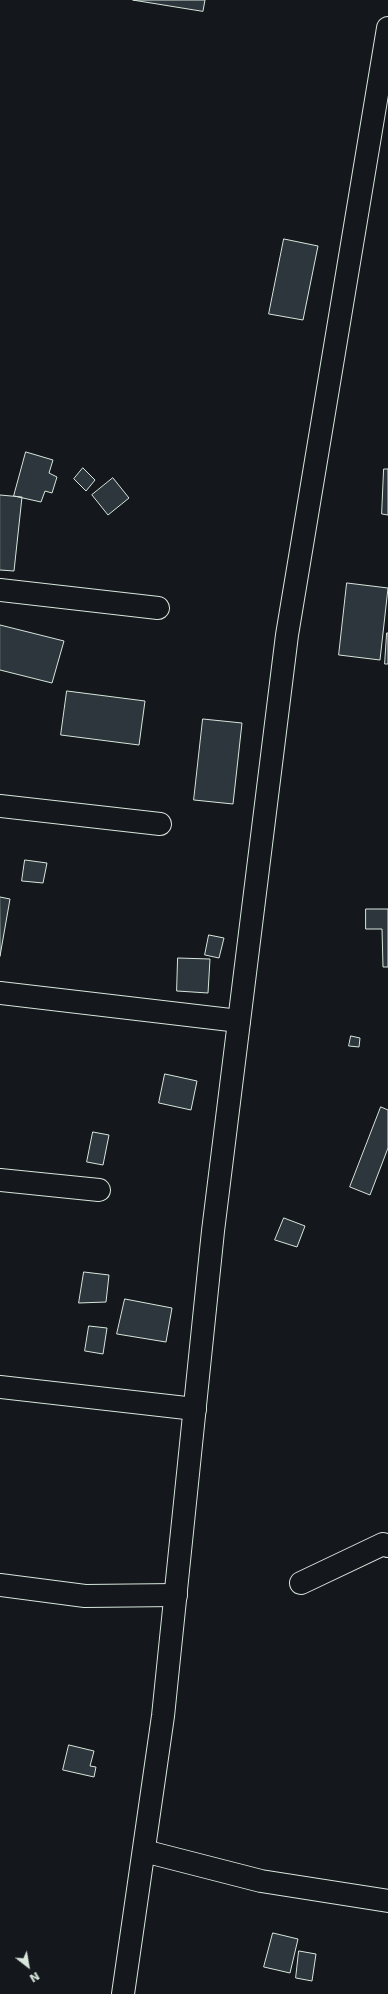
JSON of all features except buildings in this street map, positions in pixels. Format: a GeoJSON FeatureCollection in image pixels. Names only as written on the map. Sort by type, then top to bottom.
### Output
{"type":"FeatureCollection","features":[{"type":"Feature","properties":{"kind":"main road"},"geometry":{"type":"LineString","coordinates":[[123,1994],[163,1716],[196,1409],[213,1231],[287,635],[388,28]]}},
{"type":"Feature","properties":{"kind":"main road"},"geometry":{"type":"LineString","coordinates":[[0,590],[158,608]]}},
{"type":"Feature","properties":{"kind":"main road"},"geometry":{"type":"LineString","coordinates":[[0,806],[160,824]]}},
{"type":"Feature","properties":{"kind":"main road"},"geometry":{"type":"LineString","coordinates":[[0,993],[239,1022]]}},
{"type":"Feature","properties":{"kind":"main road"},"geometry":{"type":"LineString","coordinates":[[0,1180],[99,1190]]}},
{"type":"Feature","properties":{"kind":"main road"},"geometry":{"type":"LineString","coordinates":[[0,1387],[196,1409]]}},
{"type":"Feature","properties":{"kind":"main road"},"geometry":{"type":"LineString","coordinates":[[301,1583],[383,1544],[388,1546]]}},
{"type":"Feature","properties":{"kind":"main road"},"geometry":{"type":"LineString","coordinates":[[0,1585],[85,1596],[176,1596]]}},
{"type":"Feature","properties":{"kind":"main road"},"geometry":{"type":"LineString","coordinates":[[144,1851],[261,1881],[388,1901]]}}]}
